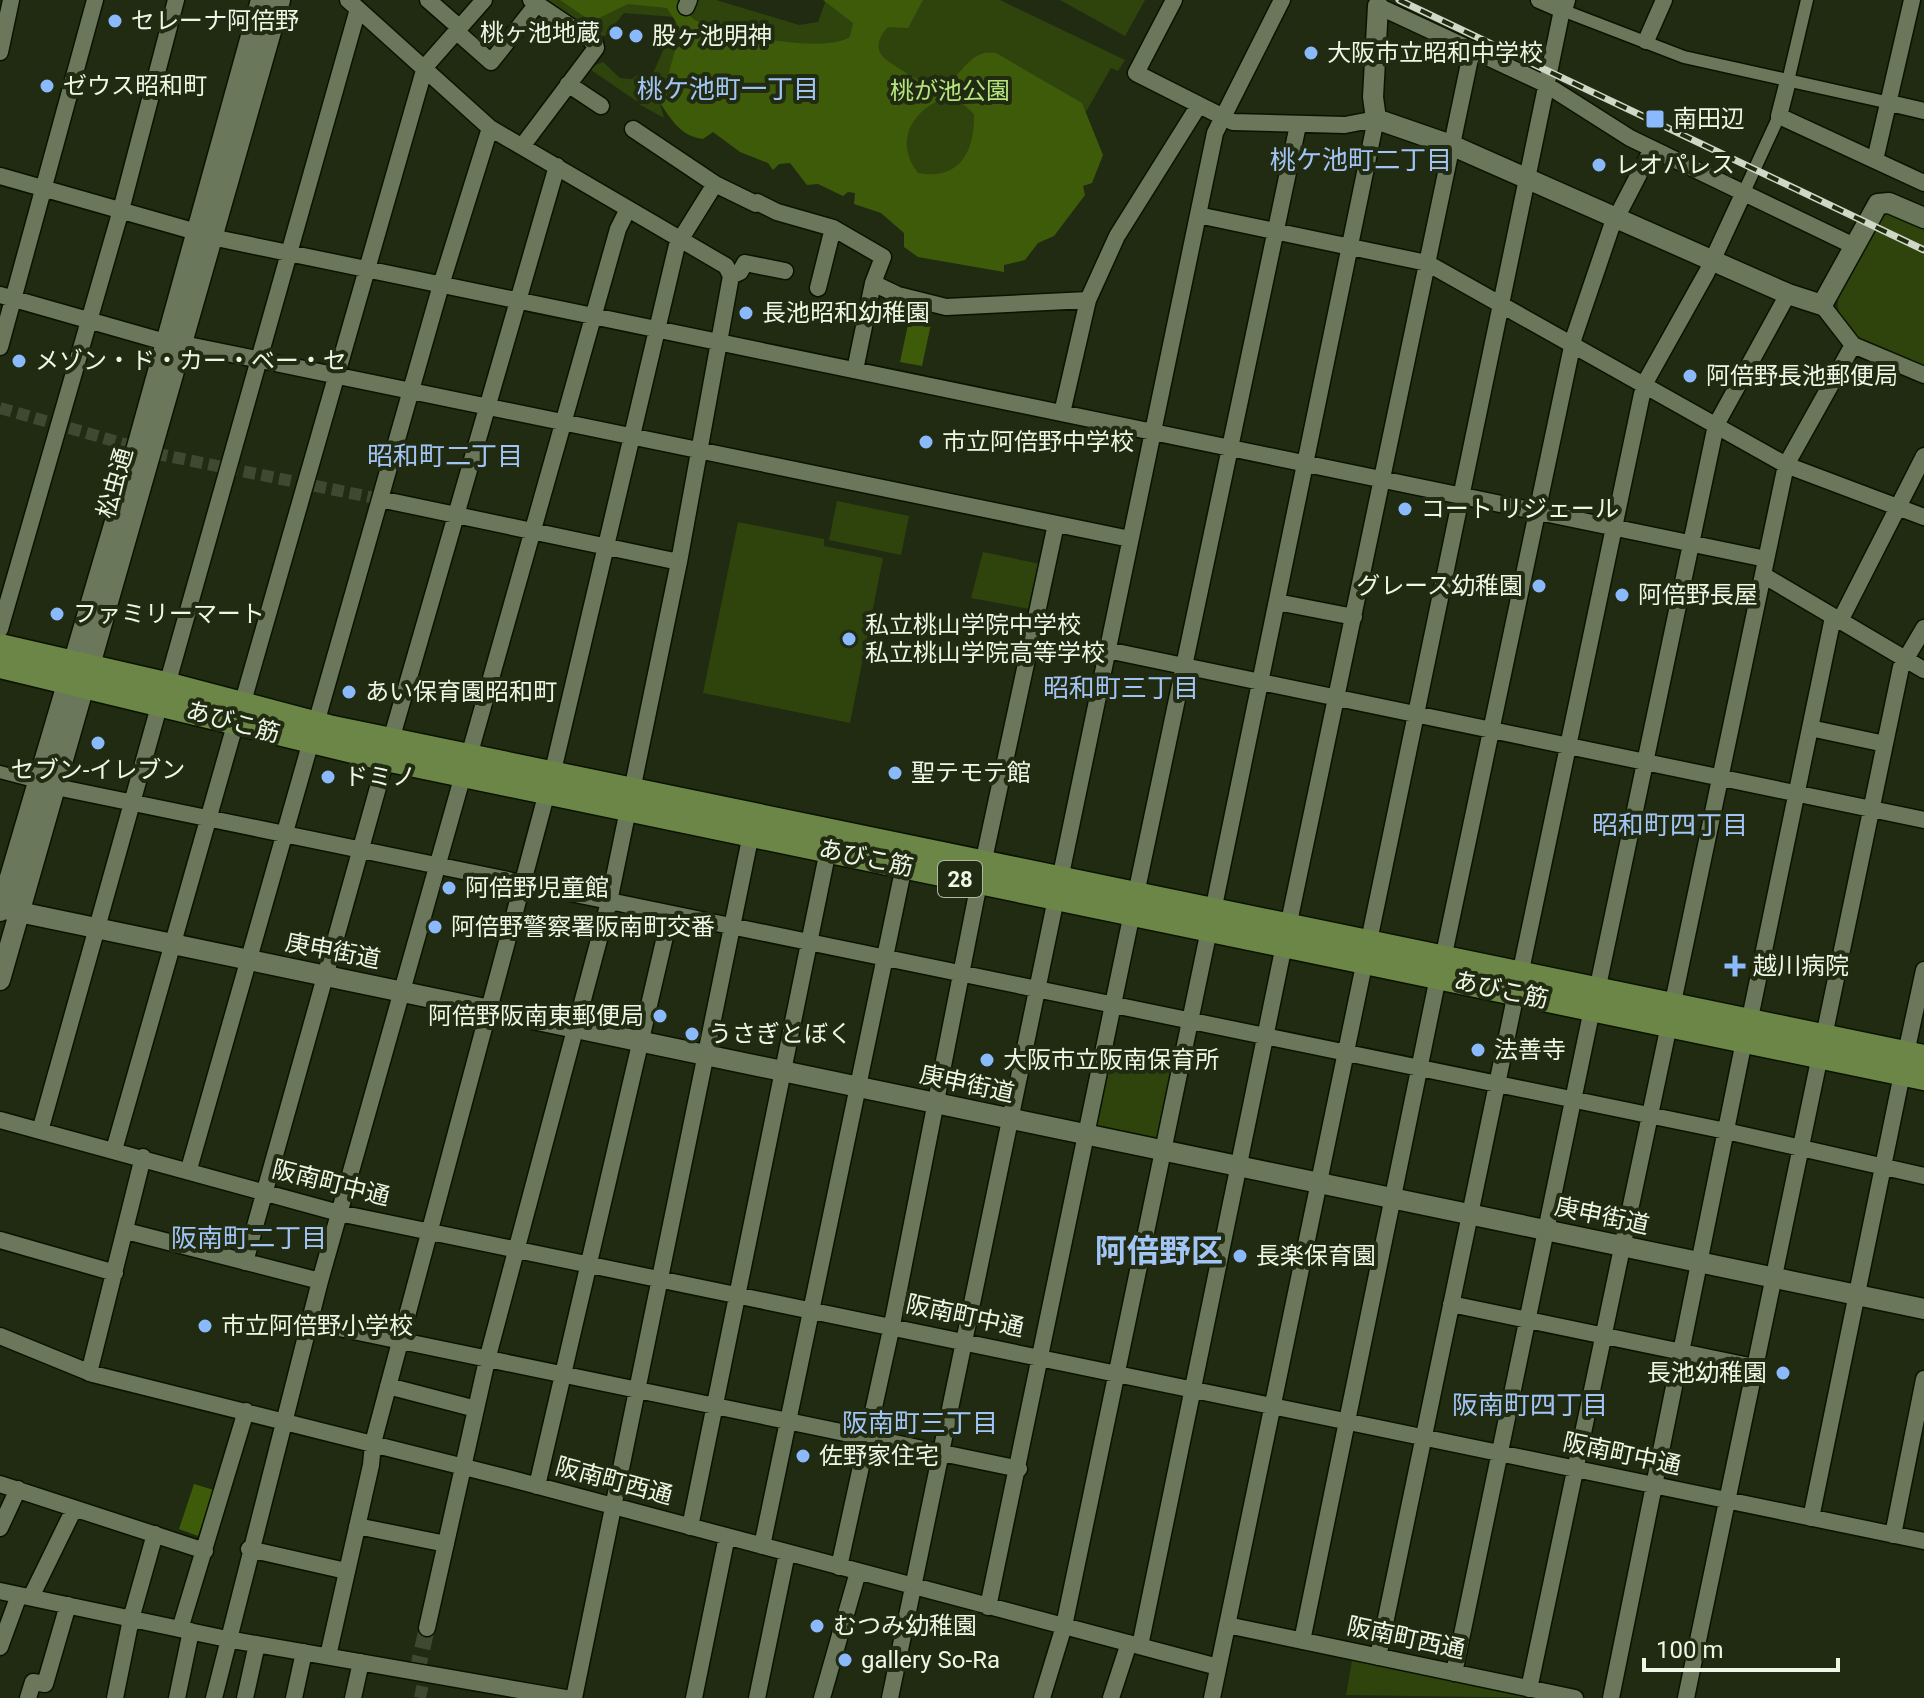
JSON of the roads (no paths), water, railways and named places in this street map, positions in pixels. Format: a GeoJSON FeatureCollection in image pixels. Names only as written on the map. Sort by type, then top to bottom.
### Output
{"type":"FeatureCollection","features":[{"type":"Feature","properties":{"kind":"main road","name":"あびこ筋"},"geometry":{"type":"LineString","coordinates":[[0,646],[78,674],[389,750],[1914,1066]]}},
{"type":"Feature","properties":{"kind":"main road","name":"あびこ筋"},"geometry":{"type":"LineString","coordinates":[[0,666],[78,674]]}},
{"type":"Feature","properties":{"kind":"main road","name":"あびこ筋"},"geometry":{"type":"LineString","coordinates":[[631,800],[751,834],[904,866],[981,874]]}},
{"type":"Feature","properties":{"kind":"street"},"geometry":{"type":"LineString","coordinates":[[0,6],[10,0]]}},
{"type":"Feature","properties":{"kind":"street"},"geometry":{"type":"LineString","coordinates":[[0,52],[10,0]]}},
{"type":"Feature","properties":{"kind":"street"},"geometry":{"type":"LineString","coordinates":[[0,344],[7,297],[45,188],[95,0]]}},
{"type":"Feature","properties":{"kind":"street"},"geometry":{"type":"LineString","coordinates":[[0,629],[121,210],[176,0]]}},
{"type":"Feature","properties":{"kind":"street","name":"松虫通"},"geometry":{"type":"LineString","coordinates":[[205,235],[261,0]]}},
{"type":"Feature","properties":{"kind":"street","name":"松虫通"},"geometry":{"type":"LineString","coordinates":[[0,980],[5,910],[47,784],[137,447],[174,343],[280,0]]}},
{"type":"Feature","properties":{"kind":"street"},"geometry":{"type":"LineString","coordinates":[[428,0],[491,62],[534,2],[595,43],[596,48],[523,145]]}},
{"type":"Feature","properties":{"kind":"street"},"geometry":{"type":"LineString","coordinates":[[114,1150],[425,67],[484,0]]}},
{"type":"Feature","properties":{"kind":"street"},"geometry":{"type":"LineString","coordinates":[[1174,0],[1136,73],[1222,117],[1233,122],[1298,125],[1345,125],[1376,119],[1451,145],[1788,294],[1822,305],[1853,345],[1924,375]]}},
{"type":"Feature","properties":{"kind":"street"},"geometry":{"type":"LineString","coordinates":[[890,1698],[1215,133],[1282,0]]}},
{"type":"Feature","properties":{"kind":"street"},"geometry":{"type":"LineString","coordinates":[[1539,0],[1564,5],[1684,57],[1924,111]]}},
{"type":"Feature","properties":{"kind":"street"},"geometry":{"type":"LineString","coordinates":[[1646,41],[1664,0]]}},
{"type":"Feature","properties":{"kind":"street"},"geometry":{"type":"LineString","coordinates":[[1378,1657],[1644,386],[1713,261],[1779,116],[1807,0]]}},
{"type":"Feature","properties":{"kind":"street"},"geometry":{"type":"LineString","coordinates":[[1875,160],[1912,0]]}},
{"type":"Feature","properties":{"kind":"street"},"geometry":{"type":"LineString","coordinates":[[1042,1698],[1064,1626],[1118,1373],[1351,247],[1376,119],[1373,97],[1378,3],[1545,84],[1652,149],[1852,245]]}},
{"type":"Feature","properties":{"kind":"street"},"geometry":{"type":"LineString","coordinates":[[40,1131],[131,803],[290,254],[353,4],[490,128],[726,266],[731,276],[679,562],[609,902],[487,1360],[427,1628]]}},
{"type":"Feature","properties":{"kind":"street"},"geometry":{"type":"LineString","coordinates":[[1212,1698],[1413,714],[1564,5]]}},
{"type":"Feature","properties":{"kind":"street"},"geometry":{"type":"LineString","coordinates":[[1111,1698],[1135,1644],[1193,1388],[1472,49]]}},
{"type":"Feature","properties":{"kind":"street"},"geometry":{"type":"LineString","coordinates":[[568,84],[601,106]]}},
{"type":"Feature","properties":{"kind":"street"},"geometry":{"type":"LineString","coordinates":[[1062,413],[1088,300],[1117,236],[1199,105]]}},
{"type":"Feature","properties":{"kind":"street"},"geometry":{"type":"LineString","coordinates":[[1779,116],[1924,183]]}},
{"type":"Feature","properties":{"kind":"street"},"geometry":{"type":"LineString","coordinates":[[988,1607],[1043,1357],[1134,903],[1298,125]]}},
{"type":"Feature","properties":{"kind":"street"},"geometry":{"type":"LineString","coordinates":[[189,1169],[441,285],[490,128]]}},
{"type":"Feature","properties":{"kind":"street"},"geometry":{"type":"LineString","coordinates":[[633,129],[715,184],[756,204],[833,228],[883,257],[873,283],[855,370]]}},
{"type":"Feature","properties":{"kind":"street"},"geometry":{"type":"LineString","coordinates":[[1302,1641],[1572,344],[1616,218],[1652,149]]}},
{"type":"Feature","properties":{"kind":"street"},"geometry":{"type":"LineString","coordinates":[[245,1262],[262,1192],[557,166]]}},
{"type":"Feature","properties":{"kind":"street"},"geometry":{"type":"LineString","coordinates":[[0,176],[205,235],[290,254],[1689,543],[1765,567],[1837,619],[1924,670]]}},
{"type":"Feature","properties":{"kind":"street"},"geometry":{"type":"LineString","coordinates":[[328,1656],[373,1443],[550,783],[677,245],[683,240],[715,184]]}},
{"type":"Feature","properties":{"kind":"street"},"geometry":{"type":"LineString","coordinates":[[1822,305],[1852,245],[1878,204],[1889,203],[1924,218]]}},
{"type":"Feature","properties":{"kind":"street"},"geometry":{"type":"LineString","coordinates":[[214,1698],[249,1549],[320,1281],[618,229],[628,209]]}},
{"type":"Feature","properties":{"kind":"street"},"geometry":{"type":"LineString","coordinates":[[1198,215],[1427,263],[1786,465],[1924,517]]}},
{"type":"Feature","properties":{"kind":"street"},"geometry":{"type":"LineString","coordinates":[[818,288],[833,228]]}},
{"type":"Feature","properties":{"kind":"street"},"geometry":{"type":"LineString","coordinates":[[731,276],[740,272],[745,263],[785,271]]}},
{"type":"Feature","properties":{"kind":"street"},"geometry":{"type":"LineString","coordinates":[[873,283],[898,295],[946,307],[1088,300]]}},
{"type":"Feature","properties":{"kind":"street"},"geometry":{"type":"LineString","coordinates":[[1454,1673],[1716,425],[1788,294]]}},
{"type":"Feature","properties":{"kind":"street"},"geometry":{"type":"LineString","coordinates":[[7,297],[174,343],[1130,539]]}},
{"type":"Feature","properties":{"kind":"street"},"geometry":{"type":"LineString","coordinates":[[1529,1689],[1786,465],[1853,345]]}},
{"type":"Feature","properties":{"kind":"street"},"geometry":{"type":"LineString","coordinates":[[1611,1698],[1832,622],[1843,615],[1924,456]]}},
{"type":"Feature","properties":{"kind":"street"},"geometry":{"type":"LineString","coordinates":[[380,499],[679,562]]}},
{"type":"Feature","properties":{"kind":"street"},"geometry":{"type":"LineString","coordinates":[[839,1567],[892,1325],[981,874],[1056,524]]}},
{"type":"Feature","properties":{"kind":"street"},"geometry":{"type":"LineString","coordinates":[[1277,602],[1354,617]]}},
{"type":"Feature","properties":{"kind":"street"},"geometry":{"type":"LineString","coordinates":[[1686,1698],[1885,744],[1906,659],[1924,628]]}},
{"type":"Feature","properties":{"kind":"street"},"geometry":{"type":"LineString","coordinates":[[1107,650],[1924,820]]}},
{"type":"Feature","properties":{"kind":"street"},"geometry":{"type":"LineString","coordinates":[[1810,728],[1885,744]]}},
{"type":"Feature","properties":{"kind":"street"},"geometry":{"type":"LineString","coordinates":[[0,772],[131,803],[1650,1115],[1924,1176]]}},
{"type":"Feature","properties":{"kind":"street"},"geometry":{"type":"LineString","coordinates":[[574,1698],[751,834]]}},
{"type":"Feature","properties":{"kind":"street"},"geometry":{"type":"LineString","coordinates":[[690,1527],[828,850]]}},
{"type":"Feature","properties":{"kind":"street"},"geometry":{"type":"LineString","coordinates":[[762,1546],[814,1309],[904,866]]}},
{"type":"Feature","properties":{"kind":"street","name":"庚申街道"},"geometry":{"type":"LineString","coordinates":[[5,910],[1924,1309]]}},
{"type":"Feature","properties":{"kind":"street"},"geometry":{"type":"LineString","coordinates":[[537,1486],[670,915]]}},
{"type":"Feature","properties":{"kind":"street"},"geometry":{"type":"LineString","coordinates":[[1811,1518],[1884,1167],[1914,1066],[1924,970]]}},
{"type":"Feature","properties":{"kind":"street","name":"阪南町中通"},"geometry":{"type":"LineString","coordinates":[[0,1120],[189,1169],[339,1213],[738,1293],[1924,1541]]}},
{"type":"Feature","properties":{"kind":"street"},"geometry":{"type":"LineString","coordinates":[[89,1373],[143,1157]]}},
{"type":"Feature","properties":{"kind":"street"},"geometry":{"type":"LineString","coordinates":[[126,1231],[320,1281]]}},
{"type":"Feature","properties":{"kind":"street"},"geometry":{"type":"LineString","coordinates":[[0,1240],[115,1273]]}},
{"type":"Feature","properties":{"kind":"street"},"geometry":{"type":"LineString","coordinates":[[1451,1304],[1754,1367]]}},
{"type":"Feature","properties":{"kind":"street"},"geometry":{"type":"LineString","coordinates":[[310,1322],[1019,1469]]}},
{"type":"Feature","properties":{"kind":"street","name":"阪南町西通"},"geometry":{"type":"LineString","coordinates":[[0,1336],[89,1373],[373,1443],[1218,1667]]}},
{"type":"Feature","properties":{"kind":"street"},"geometry":{"type":"LineString","coordinates":[[1893,1535],[1924,1379]]}},
{"type":"Feature","properties":{"kind":"street"},"geometry":{"type":"LineString","coordinates":[[388,1386],[476,1409]]}},
{"type":"Feature","properties":{"kind":"street"},"geometry":{"type":"LineString","coordinates":[[177,1698],[185,1630],[246,1411]]}},
{"type":"Feature","properties":{"kind":"street"},"geometry":{"type":"LineString","coordinates":[[0,1484],[205,1551]]}},
{"type":"Feature","properties":{"kind":"street"},"geometry":{"type":"LineString","coordinates":[[0,1528],[18,1489]]}},
{"type":"Feature","properties":{"kind":"street"},"geometry":{"type":"LineString","coordinates":[[0,1647],[74,1509]]}},
{"type":"Feature","properties":{"kind":"street"},"geometry":{"type":"LineString","coordinates":[[357,1526],[446,1544]]}},
{"type":"Feature","properties":{"kind":"street"},"geometry":{"type":"LineString","coordinates":[[115,1698],[131,1619],[155,1534]]}},
{"type":"Feature","properties":{"kind":"street"},"geometry":{"type":"LineString","coordinates":[[694,1698],[727,1536]]}},
{"type":"Feature","properties":{"kind":"street"},"geometry":{"type":"LineString","coordinates":[[249,1549],[346,1571]]}},
{"type":"Feature","properties":{"kind":"street"},"geometry":{"type":"LineString","coordinates":[[757,1698],[787,1553]]}},
{"type":"Feature","properties":{"kind":"street"},"geometry":{"type":"LineString","coordinates":[[822,1698],[858,1572]]}},
{"type":"Feature","properties":{"kind":"street"},"geometry":{"type":"LineString","coordinates":[[0,1591],[227,1639],[565,1698]]}},
{"type":"Feature","properties":{"kind":"street"},"geometry":{"type":"LineString","coordinates":[[28,1698],[33,1682],[45,1684],[68,1605]]}},
{"type":"Feature","properties":{"kind":"street","name":"阪南町西通"},"geometry":{"type":"LineString","coordinates":[[1227,1625],[1575,1698]]}},
{"type":"Feature","properties":{"kind":"street"},"geometry":{"type":"LineString","coordinates":[[245,1698],[257,1644]]}},
{"type":"Feature","properties":{"kind":"street"},"geometry":{"type":"LineString","coordinates":[[294,1698],[304,1652]]}},
{"type":"Feature","properties":{"kind":"street"},"geometry":{"type":"LineString","coordinates":[[353,1698],[361,1662]]}},
{"type":"Feature","properties":{"kind":"tunnel"},"geometry":{"type":"LineString","coordinates":[[0,408],[163,455],[380,499]]}},
{"type":"Feature","properties":{"kind":"tunnel"},"geometry":{"type":"LineString","coordinates":[[417,1672],[427,1628]]}},
{"type":"Feature","properties":{"kind":"tunnel"},"geometry":{"type":"LineString","coordinates":[[420,1698],[425,1674]]}},
{"type":"Feature","properties":{"kind":"railway"},"geometry":{"type":"LineString","coordinates":[[1399,0],[1924,250]]}},
{"type":"Feature","properties":{"kind":"place","name":"セレーナ阿倍野"},"geometry":{"type":"Point","coordinates":[115,21]}},
{"type":"Feature","properties":{"kind":"place","name":"桃ヶ池地蔵"},"geometry":{"type":"Point","coordinates":[616,33]}},
{"type":"Feature","properties":{"kind":"place","name":"股ヶ池明神"},"geometry":{"type":"Point","coordinates":[636,36]}},
{"type":"Feature","properties":{"kind":"place","name":"大阪市立昭和中学校"},"geometry":{"type":"Point","coordinates":[1311,53]}},
{"type":"Feature","properties":{"kind":"place","name":"ゼウス昭和町"},"geometry":{"type":"Point","coordinates":[47,86]}},
{"type":"Feature","properties":{"kind":"place","name":"南田辺"},"geometry":{"type":"Point","coordinates":[1655,119]}},
{"type":"Feature","properties":{"kind":"place","name":"レオパレス"},"geometry":{"type":"Point","coordinates":[1599,165]}},
{"type":"Feature","properties":{"kind":"place","name":"長池昭和幼稚園"},"geometry":{"type":"Point","coordinates":[746,313]}},
{"type":"Feature","properties":{"kind":"place","name":"メゾン・ド・カー・ベー・セ"},"geometry":{"type":"Point","coordinates":[19,361]}},
{"type":"Feature","properties":{"kind":"place","name":"阿倍野長池郵便局"},"geometry":{"type":"Point","coordinates":[1690,376]}},
{"type":"Feature","properties":{"kind":"place","name":"市立阿倍野中学校"},"geometry":{"type":"Point","coordinates":[926,442]}},
{"type":"Feature","properties":{"kind":"place","name":"コート リジェール"},"geometry":{"type":"Point","coordinates":[1405,509]}},
{"type":"Feature","properties":{"kind":"place","name":"グレース幼稚園"},"geometry":{"type":"Point","coordinates":[1539,586]}},
{"type":"Feature","properties":{"kind":"place","name":"阿倍野長屋"},"geometry":{"type":"Point","coordinates":[1622,595]}},
{"type":"Feature","properties":{"kind":"place","name":"ファミリーマート"},"geometry":{"type":"Point","coordinates":[57,614]}},
{"type":"Feature","properties":{"kind":"place","name":"私立桃山学院中学校 私立桃山学院高等学校"},"geometry":{"type":"Point","coordinates":[849,639]}},
{"type":"Feature","properties":{"kind":"place","name":"あい保育園昭和町"},"geometry":{"type":"Point","coordinates":[349,692]}},
{"type":"Feature","properties":{"kind":"place","name":"セブン-イレブン"},"geometry":{"type":"Point","coordinates":[98,743]}},
{"type":"Feature","properties":{"kind":"place","name":"聖テモテ館"},"geometry":{"type":"Point","coordinates":[895,773]}},
{"type":"Feature","properties":{"kind":"place","name":"ドミノ"},"geometry":{"type":"Point","coordinates":[328,777]}},
{"type":"Feature","properties":{"kind":"place","name":"阿倍野児童館"},"geometry":{"type":"Point","coordinates":[449,888]}},
{"type":"Feature","properties":{"kind":"place","name":"阿倍野警察署阪南町交番"},"geometry":{"type":"Point","coordinates":[435,927]}},
{"type":"Feature","properties":{"kind":"place","name":"越川病院"},"geometry":{"type":"Point","coordinates":[1735,966]}},
{"type":"Feature","properties":{"kind":"place","name":"阿倍野阪南東郵便局"},"geometry":{"type":"Point","coordinates":[660,1016]}},
{"type":"Feature","properties":{"kind":"place","name":"うさぎとぼく"},"geometry":{"type":"Point","coordinates":[692,1034]}},
{"type":"Feature","properties":{"kind":"place","name":"法善寺"},"geometry":{"type":"Point","coordinates":[1478,1050]}},
{"type":"Feature","properties":{"kind":"place","name":"大阪市立阪南保育所"},"geometry":{"type":"Point","coordinates":[987,1060]}},
{"type":"Feature","properties":{"kind":"place","name":"長楽保育園"},"geometry":{"type":"Point","coordinates":[1240,1256]}},
{"type":"Feature","properties":{"kind":"place","name":"市立阿倍野小学校"},"geometry":{"type":"Point","coordinates":[205,1326]}},
{"type":"Feature","properties":{"kind":"place","name":"長池幼稚園"},"geometry":{"type":"Point","coordinates":[1783,1373]}},
{"type":"Feature","properties":{"kind":"place","name":"佐野家住宅"},"geometry":{"type":"Point","coordinates":[803,1456]}},
{"type":"Feature","properties":{"kind":"place","name":"むつみ幼稚園"},"geometry":{"type":"Point","coordinates":[817,1626]}},
{"type":"Feature","properties":{"kind":"place","name":"gallery So-Ra"},"geometry":{"type":"Point","coordinates":[845,1660]}},
{"type":"Feature","properties":{"kind":"district","name":"桃ケ池町一丁目"},"geometry":{"type":"Point","coordinates":[728,89]}},
{"type":"Feature","properties":{"kind":"district","name":"桃ケ池町二丁目"},"geometry":{"type":"Point","coordinates":[1361,160]}},
{"type":"Feature","properties":{"kind":"district","name":"昭和町二丁目"},"geometry":{"type":"Point","coordinates":[445,456]}},
{"type":"Feature","properties":{"kind":"district","name":"昭和町三丁目"},"geometry":{"type":"Point","coordinates":[1121,688]}},
{"type":"Feature","properties":{"kind":"district","name":"昭和町四丁目"},"geometry":{"type":"Point","coordinates":[1670,825]}},
{"type":"Feature","properties":{"kind":"district","name":"阪南町二丁目"},"geometry":{"type":"Point","coordinates":[249,1238]}},
{"type":"Feature","properties":{"kind":"district","name":"阿倍野区"},"geometry":{"type":"Point","coordinates":[1159,1251]}},
{"type":"Feature","properties":{"kind":"district","name":"阪南町四丁目"},"geometry":{"type":"Point","coordinates":[1530,1405]}},
{"type":"Feature","properties":{"kind":"district","name":"阪南町三丁目"},"geometry":{"type":"Point","coordinates":[920,1423]}},
{"type":"Feature","properties":{"kind":"park label","name":"桃が池公園"},"geometry":{"type":"Point","coordinates":[950,91]}}]}
